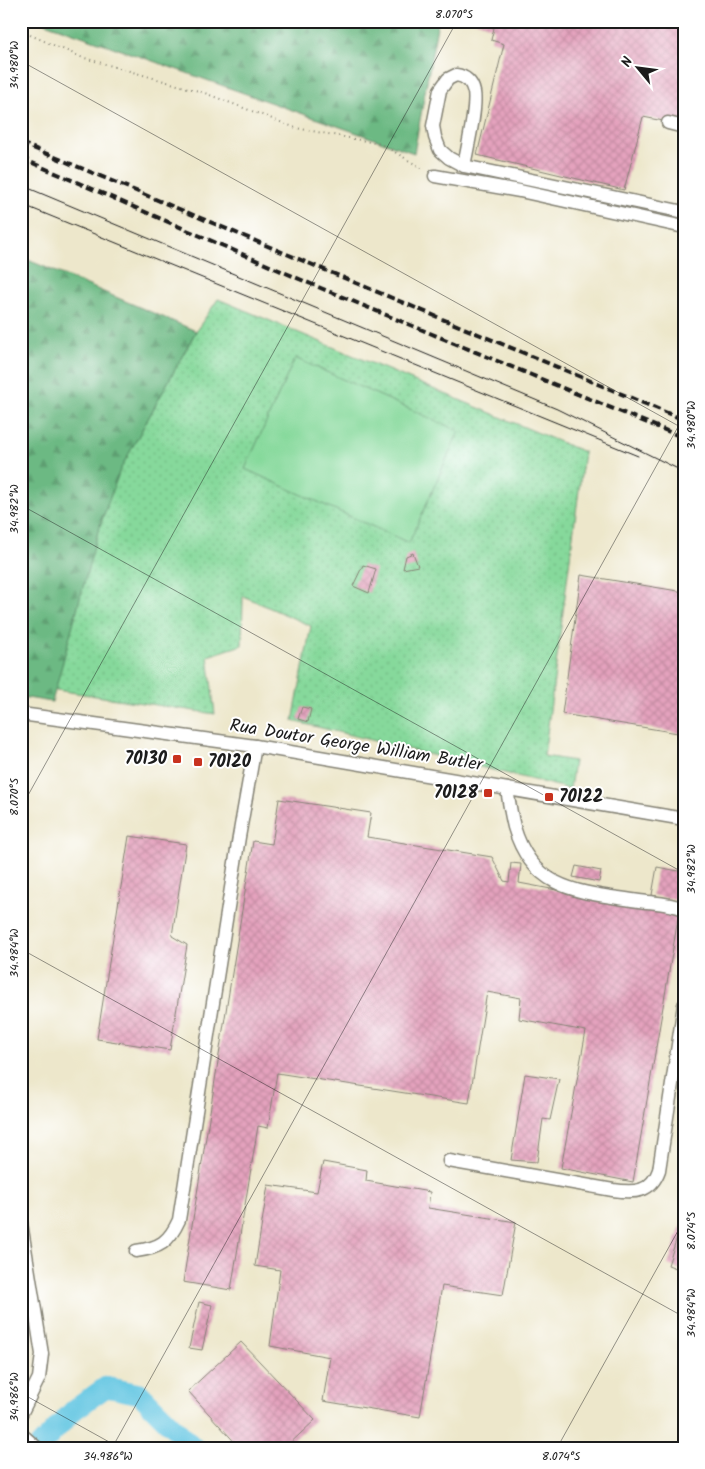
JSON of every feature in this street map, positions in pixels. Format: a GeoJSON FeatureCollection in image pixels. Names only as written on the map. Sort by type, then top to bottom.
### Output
{"type":"FeatureCollection","features":[{"type":"Feature","properties":{"kind":"street"},"geometry":{"type":"LineString","coordinates":[[464,166],[474,105],[474,93],[471,84],[466,78],[456,74],[448,79],[440,90],[433,126],[434,137],[440,150],[449,158],[464,166],[684,212]]}},
{"type":"Feature","properties":{"kind":"street"},"geometry":{"type":"LineString","coordinates":[[668,123],[684,127]]}},
{"type":"Feature","properties":{"kind":"street"},"geometry":{"type":"LineString","coordinates":[[435,176],[520,191],[684,227]]}},
{"type":"Feature","properties":{"kind":"street","name":"Rua Doutor George William Butler"},"geometry":{"type":"LineString","coordinates":[[21,714],[255,746],[684,819]]}},
{"type":"Feature","properties":{"kind":"street"},"geometry":{"type":"LineString","coordinates":[[136,1251],[152,1249],[164,1243],[173,1233],[179,1220],[255,746]]}},
{"type":"Feature","properties":{"kind":"street"},"geometry":{"type":"LineString","coordinates":[[507,789],[514,827],[523,850],[533,866],[550,880],[569,889],[684,908]]}},
{"type":"Feature","properties":{"kind":"street"},"geometry":{"type":"LineString","coordinates":[[449,1161],[613,1190],[632,1192],[645,1188],[656,1178],[658,1170],[684,1005]]}},
{"type":"Feature","properties":{"kind":"street"},"geometry":{"type":"LineString","coordinates":[[21,1223],[24,1257],[42,1354],[39,1378],[21,1414]]}},
{"type":"Feature","properties":{"kind":"path"},"geometry":{"type":"LineString","coordinates":[[21,31],[81,57],[202,92],[296,128],[382,144],[435,176]]}},
{"type":"Feature","properties":{"kind":"green space"},"geometry":{"type":"Polygon","coordinates":[[[39,21],[438,21],[414,153],[39,21]]]}},
{"type":"Feature","properties":{"kind":"green space"},"geometry":{"type":"Polygon","coordinates":[[[21,257],[196,331],[120,470],[99,528],[52,702],[21,697],[21,257]]]}},
{"type":"Feature","properties":{"kind":"green space"},"geometry":{"type":"Polygon","coordinates":[[[218,299],[584,452],[544,756],[574,761],[570,789],[293,721],[311,626],[243,596],[242,645],[208,656],[215,714],[50,689],[99,528],[120,469],[196,331],[218,299]]]}},
{"type":"Feature","properties":{"kind":"green space"},"geometry":{"type":"Polygon","coordinates":[[[295,358],[459,431],[409,543],[245,469],[295,358]]]}},
{"type":"Feature","properties":{"kind":"building"},"geometry":{"type":"Polygon","coordinates":[[[474,21],[684,21],[684,125],[643,117],[624,190],[477,155],[504,44],[491,40],[494,28],[474,21]]]}},
{"type":"Feature","properties":{"kind":"building"},"geometry":{"type":"Polygon","coordinates":[[[413,553],[418,566],[403,569],[406,556],[413,553]]]}},
{"type":"Feature","properties":{"kind":"building"},"geometry":{"type":"Polygon","coordinates":[[[363,565],[376,569],[369,593],[353,586],[363,565]]]}},
{"type":"Feature","properties":{"kind":"building"},"geometry":{"type":"Polygon","coordinates":[[[581,575],[684,592],[684,734],[562,714],[581,575]]]}},
{"type":"Feature","properties":{"kind":"building"},"geometry":{"type":"Polygon","coordinates":[[[302,707],[311,709],[308,722],[298,719],[302,707]]]}},
{"type":"Feature","properties":{"kind":"building"},"geometry":{"type":"Polygon","coordinates":[[[279,799],[371,813],[367,837],[492,857],[504,881],[509,882],[511,863],[521,864],[519,883],[679,913],[633,1182],[561,1168],[586,1031],[519,1019],[521,998],[487,992],[469,1103],[277,1073],[268,1128],[258,1126],[231,1290],[183,1282],[253,841],[272,844],[279,799]]]}},
{"type":"Feature","properties":{"kind":"building"},"geometry":{"type":"Polygon","coordinates":[[[129,836],[186,844],[172,936],[187,945],[170,1050],[97,1039],[129,836]]]}},
{"type":"Feature","properties":{"kind":"building"},"geometry":{"type":"Polygon","coordinates":[[[576,866],[601,871],[599,882],[573,877],[576,866]]]}},
{"type":"Feature","properties":{"kind":"building"},"geometry":{"type":"Polygon","coordinates":[[[657,867],[684,872],[684,902],[652,895],[657,867]]]}},
{"type":"Feature","properties":{"kind":"building"},"geometry":{"type":"Polygon","coordinates":[[[525,1074],[559,1079],[550,1120],[543,1119],[537,1162],[511,1160],[525,1074]]]}},
{"type":"Feature","properties":{"kind":"building"},"geometry":{"type":"Polygon","coordinates":[[[684,1132],[684,1150],[678,1148],[684,1132]]]}},
{"type":"Feature","properties":{"kind":"building"},"geometry":{"type":"Polygon","coordinates":[[[323,1162],[367,1170],[366,1181],[430,1192],[428,1208],[516,1222],[503,1295],[442,1286],[420,1417],[323,1401],[330,1357],[270,1346],[280,1270],[255,1266],[268,1185],[317,1192],[323,1162]]]}},
{"type":"Feature","properties":{"kind":"building"},"geometry":{"type":"Polygon","coordinates":[[[684,1219],[684,1271],[668,1265],[684,1219]]]}},
{"type":"Feature","properties":{"kind":"building"},"geometry":{"type":"Polygon","coordinates":[[[199,1302],[212,1305],[202,1350],[189,1348],[199,1302]]]}},
{"type":"Feature","properties":{"kind":"building"},"geometry":{"type":"Polygon","coordinates":[[[241,1342],[315,1420],[285,1448],[240,1448],[188,1391],[241,1342]]]}},
{"type":"Feature","properties":{"kind":"waterway"},"geometry":{"type":"LineString","coordinates":[[38,1448],[74,1410],[106,1387],[140,1394],[194,1448]]}},
{"type":"Feature","properties":{"kind":"tram line"},"geometry":{"type":"LineString","coordinates":[[21,185],[557,409],[684,472]]}},
{"type":"Feature","properties":{"kind":"tram line"},"geometry":{"type":"LineString","coordinates":[[21,204],[638,456]]}},
{"type":"Feature","properties":{"kind":"railway"},"geometry":{"type":"LineString","coordinates":[[21,143],[684,420]]}},
{"type":"Feature","properties":{"kind":"railway"},"geometry":{"type":"LineString","coordinates":[[21,158],[311,284],[684,438]]}},
{"type":"Feature","properties":{"kind":"place","name":"70130"},"geometry":{"type":"Point","coordinates":[177,759]}},
{"type":"Feature","properties":{"kind":"place","name":"70120"},"geometry":{"type":"Point","coordinates":[198,762]}},
{"type":"Feature","properties":{"kind":"place","name":"70128"},"geometry":{"type":"Point","coordinates":[488,793]}},
{"type":"Feature","properties":{"kind":"place","name":"70122"},"geometry":{"type":"Point","coordinates":[549,797]}}]}
